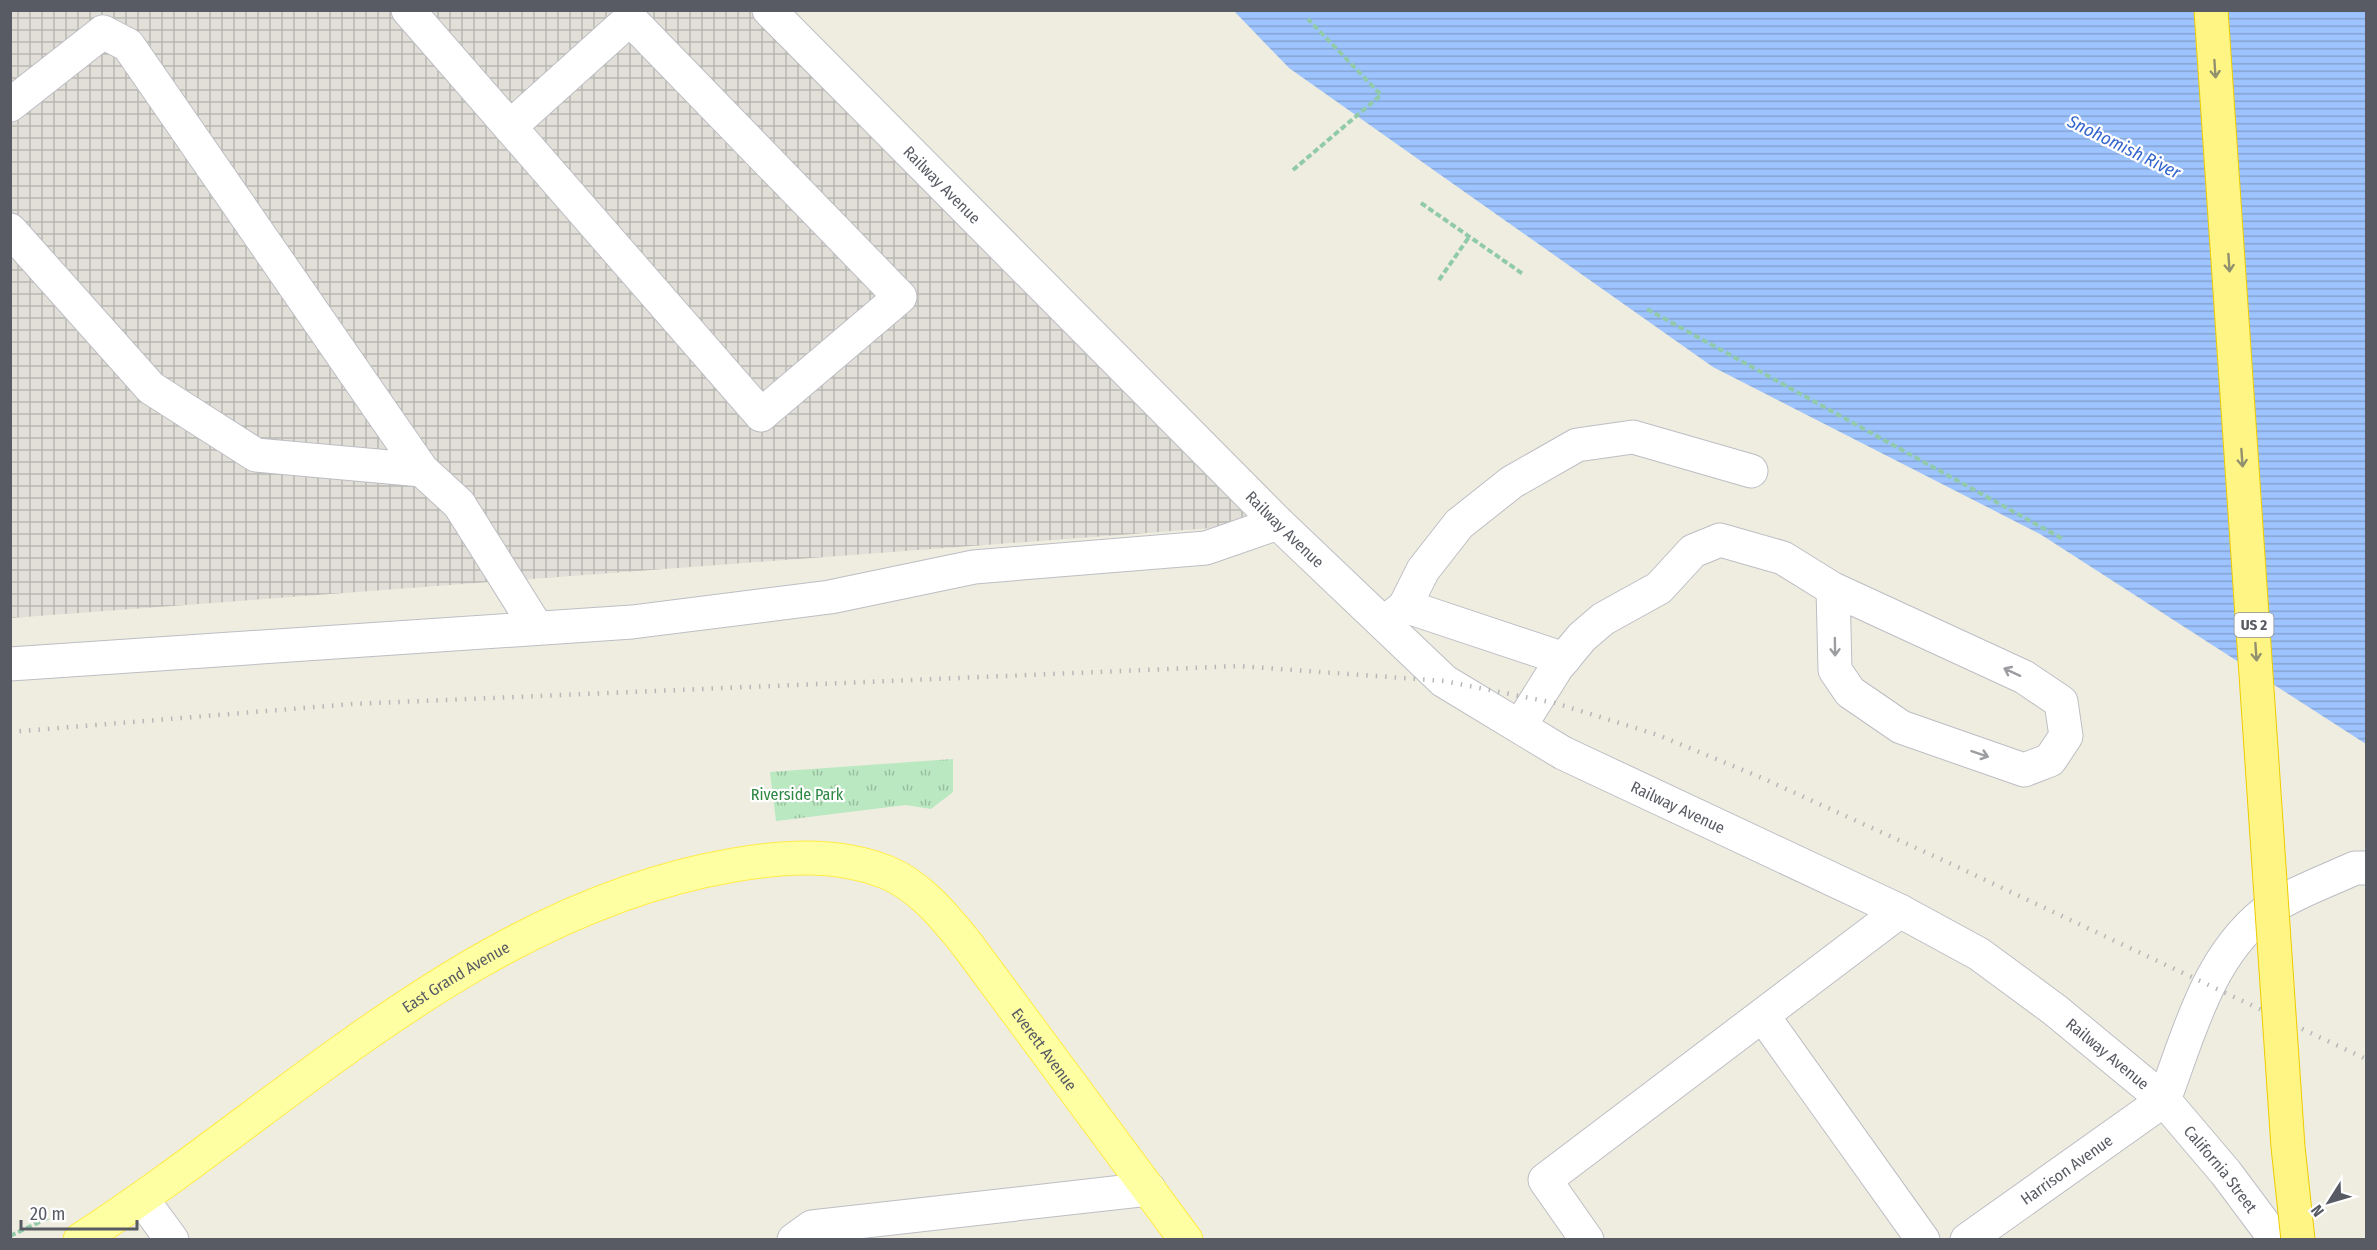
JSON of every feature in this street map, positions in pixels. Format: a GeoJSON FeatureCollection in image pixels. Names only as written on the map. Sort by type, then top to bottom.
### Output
{"type":"FeatureCollection","features":[{"type":"Feature","properties":{"kind":"highway","name":"US 2"},"geometry":{"type":"LineString","coordinates":[[2211,10],[2288,1147],[2298,1239]]}},
{"type":"Feature","properties":{"kind":"main road","name":"East Grand Avenue"},"geometry":{"type":"LineString","coordinates":[[80,1239],[142,1199],[404,1006],[458,972],[568,917],[685,873],[776,858],[842,859],[888,873]]}},
{"type":"Feature","properties":{"kind":"main road","name":"Everett Avenue"},"geometry":{"type":"LineString","coordinates":[[888,873],[938,909],[966,943],[1186,1239]]}},
{"type":"Feature","properties":{"kind":"street"},"geometry":{"type":"LineString","coordinates":[[408,10],[761,415],[900,297],[626,15],[511,126]]}},
{"type":"Feature","properties":{"kind":"street","name":"Railway Avenue"},"geometry":{"type":"LineString","coordinates":[[769,10],[1278,523],[1394,615],[1444,681],[1563,753],[1900,911],[1979,954],[2055,1010],[2164,1100]]}},
{"type":"Feature","properties":{"kind":"street"},"geometry":{"type":"LineString","coordinates":[[10,105],[103,32],[128,45],[422,470],[459,504],[537,628]]}},
{"type":"Feature","properties":{"kind":"street"},"geometry":{"type":"LineString","coordinates":[[10,230],[151,388],[256,455],[422,470]]}},
{"type":"Feature","properties":{"kind":"street"},"geometry":{"type":"LineString","coordinates":[[1564,659],[1394,615],[1423,570],[1459,524],[1512,482],[1577,444],[1634,438],[1751,471]]}},
{"type":"Feature","properties":{"kind":"street"},"geometry":{"type":"LineString","coordinates":[[10,664],[632,622],[830,597],[974,567],[1206,548],[1278,523]]}},
{"type":"Feature","properties":{"kind":"street"},"geometry":{"type":"LineString","coordinates":[[1520,726],[1564,659],[1582,637],[1603,619],[1659,588],[1693,552],[1720,540],[1783,558],[1833,589],[2024,677],[2061,702],[2067,736],[2050,760],[2024,770],[1901,727],[1850,692],[1835,670],[1833,589]]}},
{"type":"Feature","properties":{"kind":"street"},"geometry":{"type":"LineString","coordinates":[[2164,1100],[2207,984],[2239,936],[2266,911],[2355,868],[2367,868]]}},
{"type":"Feature","properties":{"kind":"street"},"geometry":{"type":"LineString","coordinates":[[1587,1239],[1545,1180],[1900,911]]}},
{"type":"Feature","properties":{"kind":"street"},"geometry":{"type":"LineString","coordinates":[[1763,1016],[1923,1239]]}},
{"type":"Feature","properties":{"kind":"street","name":"Harrison Avenue"},"geometry":{"type":"LineString","coordinates":[[1967,1239],[2164,1100]]}},
{"type":"Feature","properties":{"kind":"street","name":"California Street"},"geometry":{"type":"LineString","coordinates":[[2164,1100],[2226,1173],[2276,1239]]}},
{"type":"Feature","properties":{"kind":"street"},"geometry":{"type":"LineString","coordinates":[[794,1239],[812,1227],[1149,1189]]}},
{"type":"Feature","properties":{"kind":"street"},"geometry":{"type":"LineString","coordinates":[[142,1199],[172,1239]]}},
{"type":"Feature","properties":{"kind":"path"},"geometry":{"type":"LineString","coordinates":[[1293,170],[1381,94],[1308,19]]}},
{"type":"Feature","properties":{"kind":"path"},"geometry":{"type":"LineString","coordinates":[[1420,203],[1523,274]]}},
{"type":"Feature","properties":{"kind":"path"},"geometry":{"type":"LineString","coordinates":[[1439,280],[1469,237]]}},
{"type":"Feature","properties":{"kind":"path"},"geometry":{"type":"LineString","coordinates":[[1647,309],[2062,539]]}},
{"type":"Feature","properties":{"kind":"shaded area"},"geometry":{"type":"Polygon","coordinates":[[[11,11],[769,11],[1278,523],[11,618],[11,11]]]}},
{"type":"Feature","properties":{"kind":"green space","name":"Riverside Park"},"geometry":{"type":"Polygon","coordinates":[[[953,759],[953,792],[931,809],[906,805],[776,821],[770,772],[953,759]]]}},
{"type":"Feature","properties":{"kind":"water","name":"Snohomish River"},"geometry":{"type":"Polygon","coordinates":[[[1234,11],[2366,11],[2366,744],[2040,534],[1713,367],[1289,68],[1234,11]]]}},
{"type":"Feature","properties":{"kind":"railway"},"geometry":{"type":"LineString","coordinates":[[10,732],[352,704],[1238,666],[1444,681],[1555,703],[1658,735],[1762,778],[1947,862],[2366,1059]]}}]}
